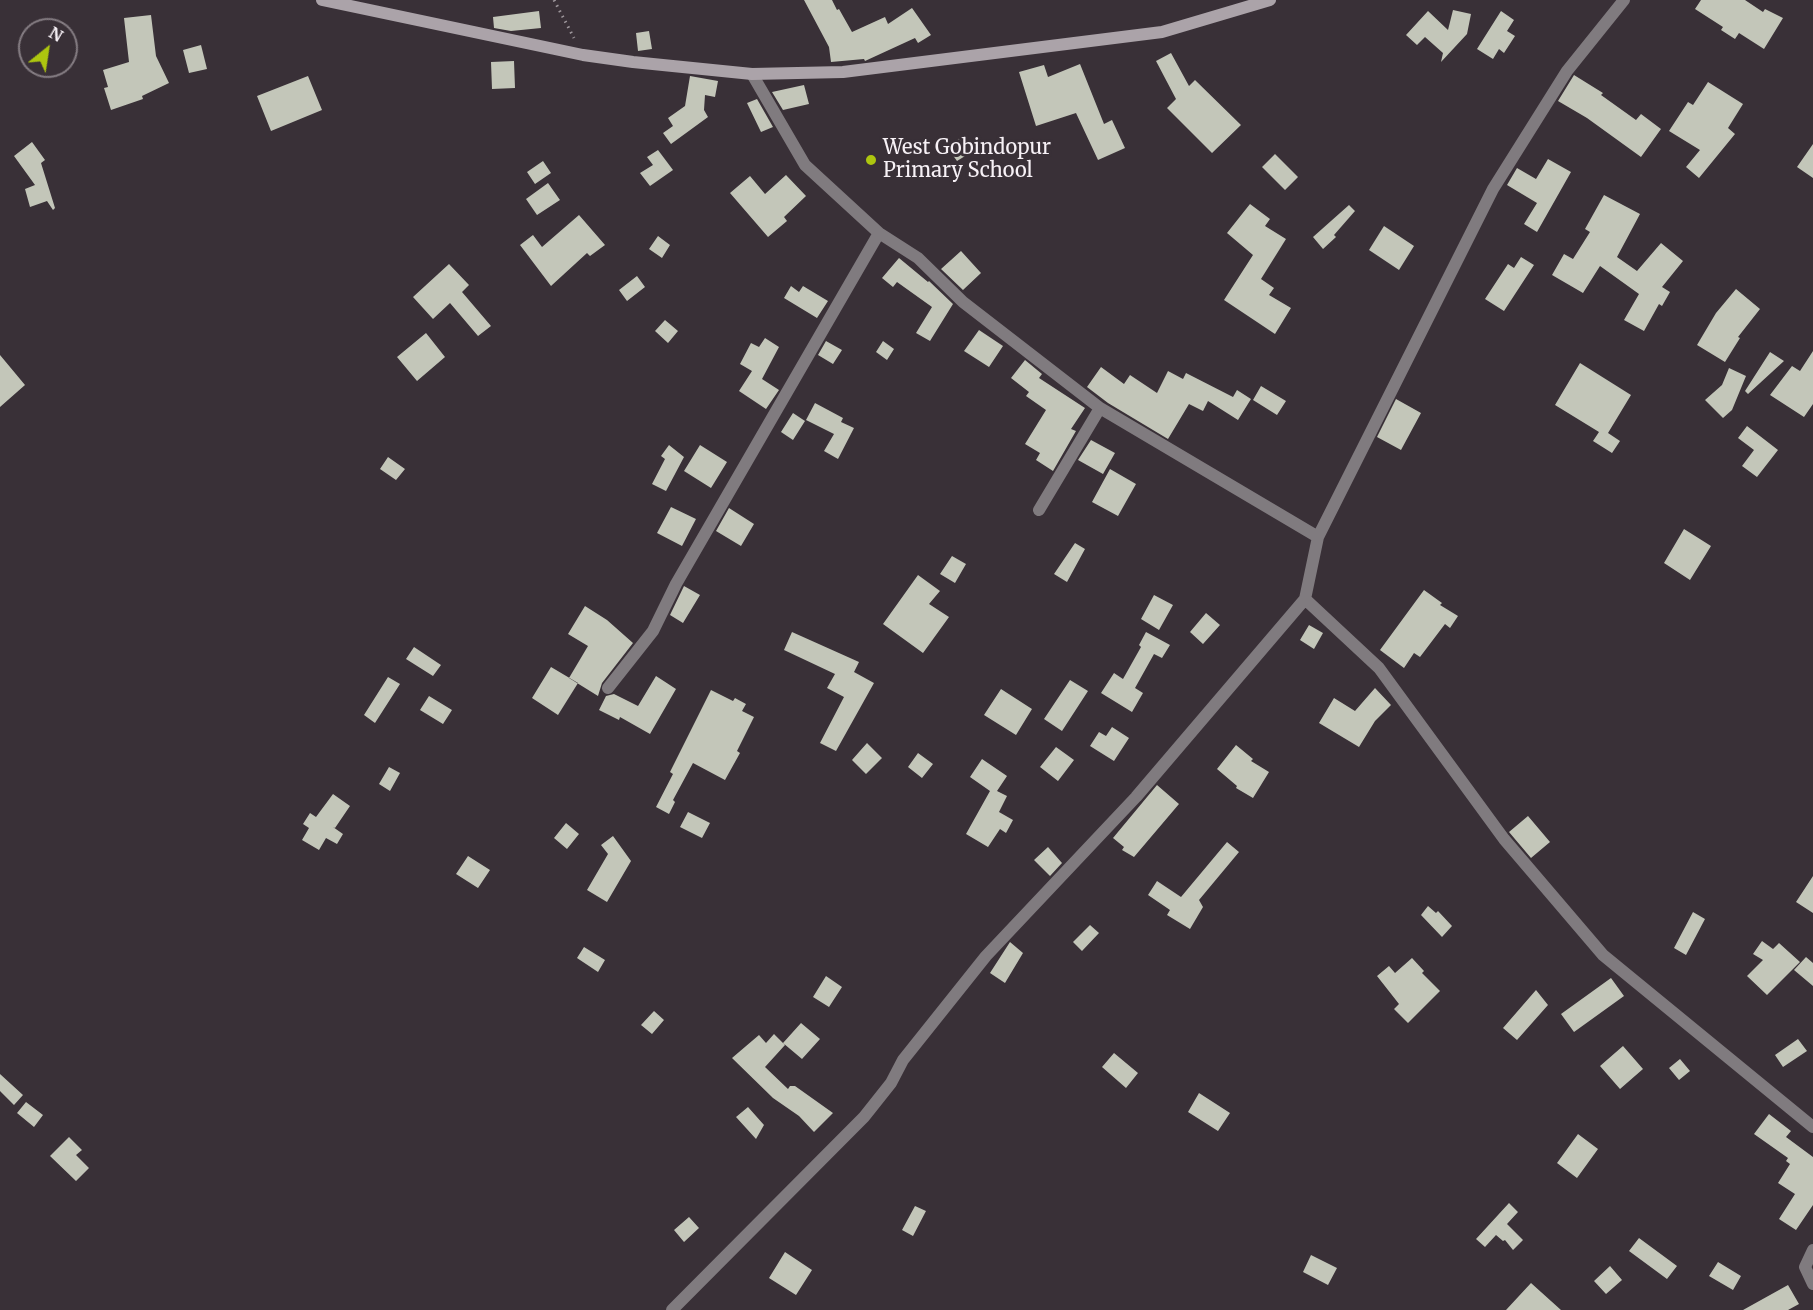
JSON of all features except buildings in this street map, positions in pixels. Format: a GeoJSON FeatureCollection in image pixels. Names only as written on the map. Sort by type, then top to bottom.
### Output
{"type":"FeatureCollection","features":[{"type":"Feature","properties":{"kind":"main road"},"geometry":{"type":"LineString","coordinates":[[322,0],[583,55],[752,74],[843,72],[1162,32],[1270,0]]}},
{"type":"Feature","properties":{"kind":"street"},"geometry":{"type":"LineString","coordinates":[[672,1310],[864,1117],[891,1083],[903,1060],[986,956],[1136,797],[1305,599],[1317,537],[1493,189],[1568,71],[1624,0]]}},
{"type":"Feature","properties":{"kind":"street"},"geometry":{"type":"LineString","coordinates":[[752,74],[805,165],[879,233],[918,258],[963,302],[1100,408],[1317,537]]}},
{"type":"Feature","properties":{"kind":"street"},"geometry":{"type":"LineString","coordinates":[[608,688],[653,631],[676,584],[879,233]]}},
{"type":"Feature","properties":{"kind":"street"},"geometry":{"type":"LineString","coordinates":[[1039,510],[1100,408]]}},
{"type":"Feature","properties":{"kind":"street"},"geometry":{"type":"LineString","coordinates":[[1305,599],[1379,668],[1504,839],[1603,955],[1813,1127]]}},
{"type":"Feature","properties":{"kind":"street"},"geometry":{"type":"LineString","coordinates":[[1813,1250],[1805,1267],[1813,1284]]}},
{"type":"Feature","properties":{"kind":"path"},"geometry":{"type":"LineString","coordinates":[[554,0],[583,55]]}},
{"type":"Feature","properties":{"kind":"place","name":"West Gobindopur Primary School"},"geometry":{"type":"Point","coordinates":[871,160]}}]}
